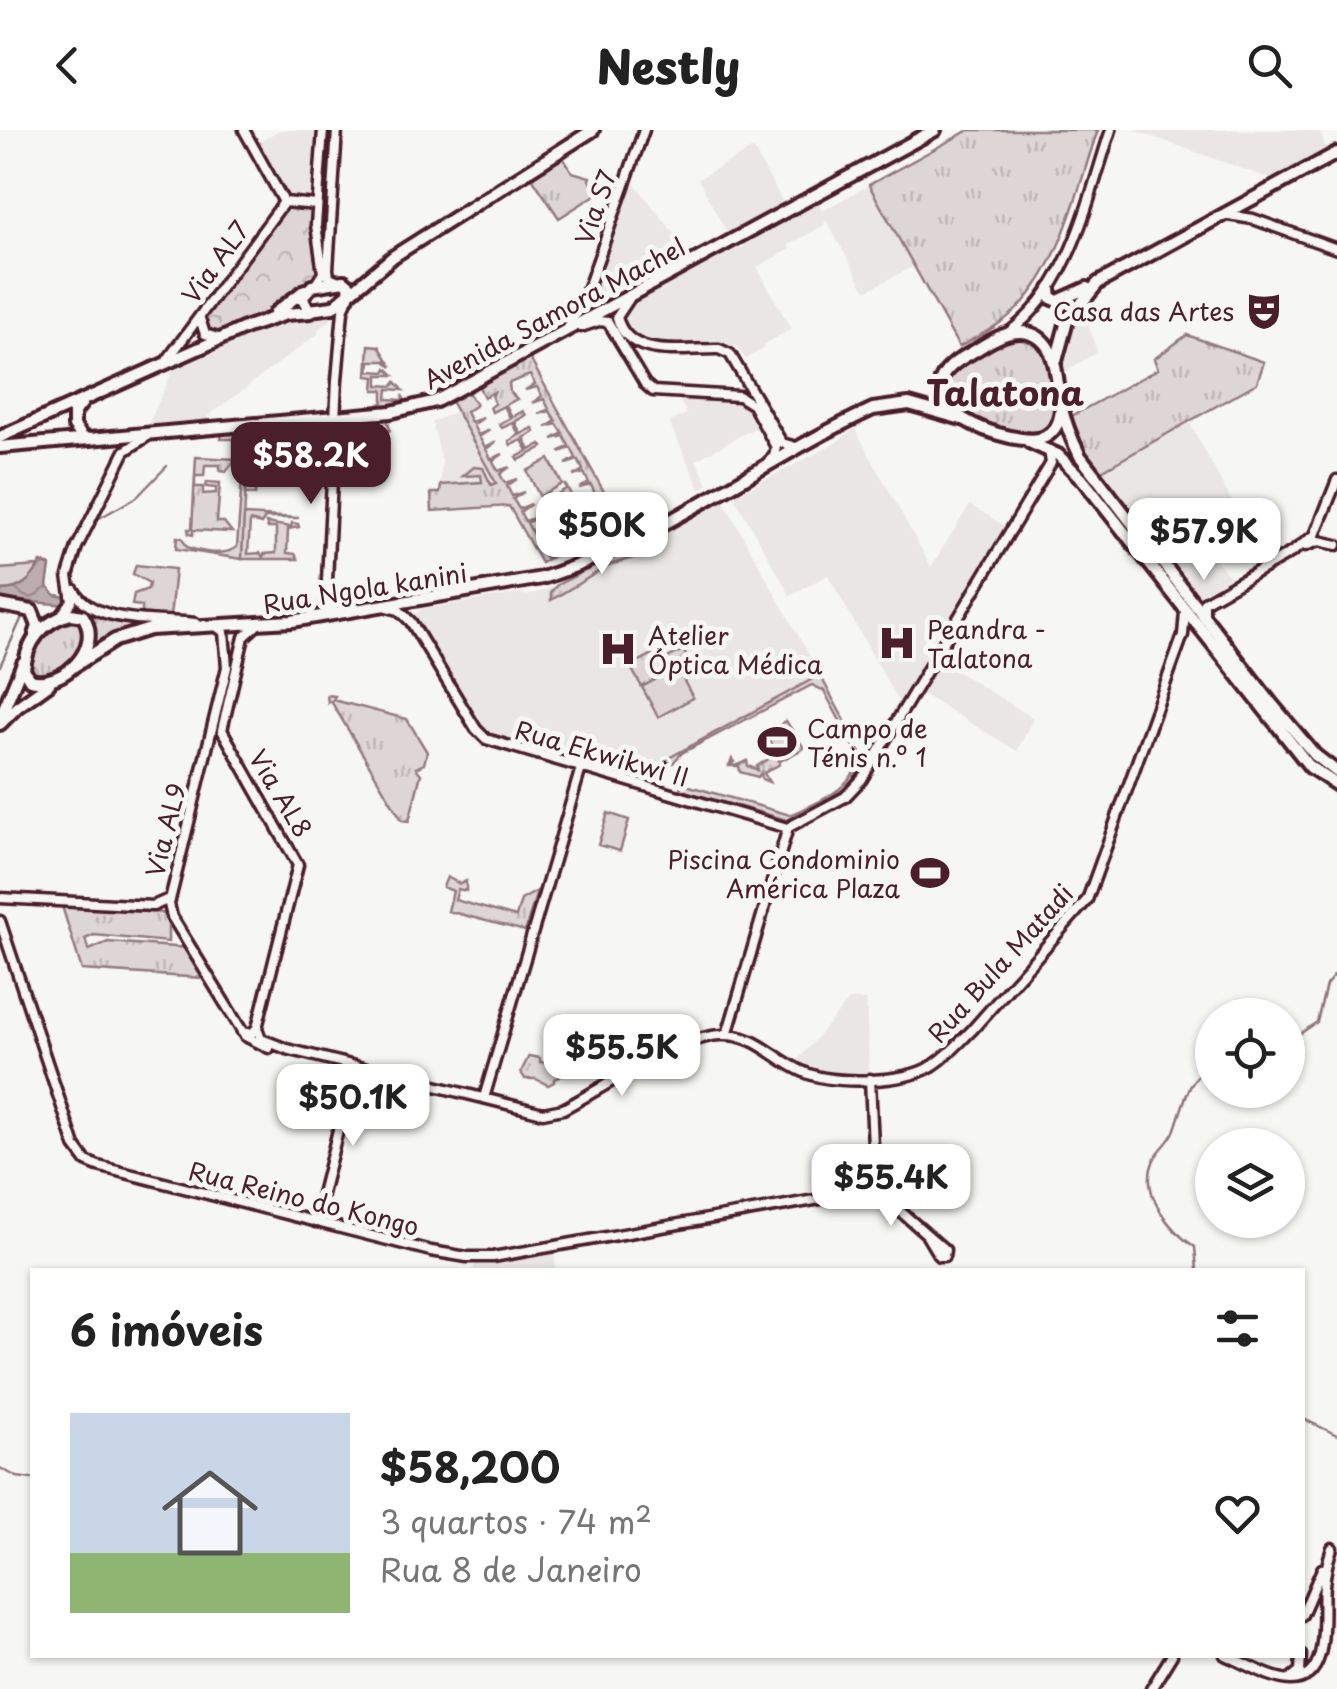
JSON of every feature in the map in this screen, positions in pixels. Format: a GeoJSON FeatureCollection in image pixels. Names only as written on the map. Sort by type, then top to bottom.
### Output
{"type":"FeatureCollection","features":[{"type":"Feature","properties":{"kind":"main road"},"geometry":{"type":"LineString","coordinates":[[316,312],[302,301],[303,293],[312,286],[352,278],[394,256],[593,130]]}},
{"type":"Feature","properties":{"kind":"main road","name":"Avenida Samora Machel"},"geometry":{"type":"LineString","coordinates":[[0,447],[404,410],[439,400],[936,130]]}},
{"type":"Feature","properties":{"kind":"main road"},"geometry":{"type":"LineString","coordinates":[[1050,289],[1051,298],[1058,301],[1098,283],[1337,153]]}},
{"type":"Feature","properties":{"kind":"main road"},"geometry":{"type":"LineString","coordinates":[[0,437],[248,327],[286,314],[333,307],[394,256]]}},
{"type":"Feature","properties":{"kind":"main road"},"geometry":{"type":"LineString","coordinates":[[339,281],[350,286],[348,297]]}},
{"type":"Feature","properties":{"kind":"main road"},"geometry":{"type":"LineString","coordinates":[[1056,372],[1059,342],[1067,322],[1098,283]]}},
{"type":"Feature","properties":{"kind":"main road"},"geometry":{"type":"LineString","coordinates":[[248,327],[284,308],[312,286]]}},
{"type":"Feature","properties":{"kind":"main road"},"geometry":{"type":"LineString","coordinates":[[1023,440],[1043,438],[1052,432],[1059,422],[1060,404],[1050,351],[1039,338],[1024,332],[1004,335],[958,360],[944,373],[940,392],[944,402],[962,419],[1049,450],[1087,476]]}},
{"type":"Feature","properties":{"kind":"main road"},"geometry":{"type":"LineString","coordinates":[[86,399],[74,413],[74,426],[83,438],[97,440]]}},
{"type":"Feature","properties":{"kind":"main road"},"geometry":{"type":"LineString","coordinates":[[1060,404],[1087,476],[1165,575],[1186,612],[1337,785]]}},
{"type":"Feature","properties":{"kind":"main road","name":"Rua Ngola kanini"},"geometry":{"type":"LineString","coordinates":[[71,668],[103,646],[134,633],[177,625],[257,625],[520,584],[580,566],[873,409],[919,405],[962,419]]}},
{"type":"Feature","properties":{"kind":"main road"},"geometry":{"type":"LineString","coordinates":[[1165,575],[1205,615],[1232,662]]}},
{"type":"Feature","properties":{"kind":"main road"},"geometry":{"type":"LineString","coordinates":[[0,605],[32,611],[38,626],[0,721]]}},
{"type":"Feature","properties":{"kind":"main road"},"geometry":{"type":"LineString","coordinates":[[0,721],[71,668],[85,650],[90,627],[77,614],[55,619],[33,640]]}},
{"type":"Feature","properties":{"kind":"main road"},"geometry":{"type":"LineString","coordinates":[[27,653],[24,670],[30,680],[45,682],[58,678]]}},
{"type":"Feature","properties":{"kind":"main road"},"geometry":{"type":"LineString","coordinates":[[1315,764],[1337,772]]}},
{"type":"Feature","properties":{"kind":"street"},"geometry":{"type":"LineString","coordinates":[[244,130],[284,202],[317,205]]}},
{"type":"Feature","properties":{"kind":"street","name":"Via S7"},"geometry":{"type":"LineString","coordinates":[[559,336],[572,323],[585,298],[644,130]]}},
{"type":"Feature","properties":{"kind":"street"},"geometry":{"type":"LineString","coordinates":[[1004,335],[1034,311],[1050,289],[1068,253],[1111,130]]}},
{"type":"Feature","properties":{"kind":"street"},"geometry":{"type":"LineString","coordinates":[[323,134],[327,144],[337,134]]}},
{"type":"Feature","properties":{"kind":"street"},"geometry":{"type":"LineString","coordinates":[[312,286],[323,273],[316,225],[323,134]]}},
{"type":"Feature","properties":{"kind":"street"},"geometry":{"type":"LineString","coordinates":[[337,134],[328,273],[332,280],[339,281]]}},
{"type":"Feature","properties":{"kind":"street","name":"Via AL7"},"geometry":{"type":"LineString","coordinates":[[155,368],[173,354],[284,202]]}},
{"type":"Feature","properties":{"kind":"street"},"geometry":{"type":"LineString","coordinates":[[1218,218],[1239,215],[1337,249]]}},
{"type":"Feature","properties":{"kind":"street"},"geometry":{"type":"LineString","coordinates":[[316,225],[324,232],[331,226]]}},
{"type":"Feature","properties":{"kind":"street"},"geometry":{"type":"LineString","coordinates":[[632,295],[620,309],[618,320],[630,341],[648,348],[726,351],[785,446],[795,447],[829,432]]}},
{"type":"Feature","properties":{"kind":"street"},"geometry":{"type":"LineString","coordinates":[[343,613],[329,609],[326,600],[335,417],[343,310],[348,297]]}},
{"type":"Feature","properties":{"kind":"street"},"geometry":{"type":"LineString","coordinates":[[585,298],[584,311],[596,315]]}},
{"type":"Feature","properties":{"kind":"street"},"geometry":{"type":"LineString","coordinates":[[200,316],[204,334],[227,336]]}},
{"type":"Feature","properties":{"kind":"street"},"geometry":{"type":"LineString","coordinates":[[559,336],[599,321],[608,322],[645,384],[658,392],[724,394],[750,401],[776,447],[771,460],[747,477]]}},
{"type":"Feature","properties":{"kind":"street"},"geometry":{"type":"LineString","coordinates":[[634,366],[648,348]]}},
{"type":"Feature","properties":{"kind":"street"},"geometry":{"type":"LineString","coordinates":[[724,394],[739,390],[745,376]]}},
{"type":"Feature","properties":{"kind":"street","name":"Avenida Samora Machel"},"geometry":{"type":"LineString","coordinates":[[55,619],[71,606],[70,562],[125,450],[142,438],[160,434]]}},
{"type":"Feature","properties":{"kind":"street"},"geometry":{"type":"LineString","coordinates":[[242,1032],[254,1043],[542,1113],[556,1112],[680,1046],[706,1036],[728,1035],[787,828],[856,787],[1047,470],[1052,460],[1049,450]]}},
{"type":"Feature","properties":{"kind":"street"},"geometry":{"type":"LineString","coordinates":[[1047,470],[1057,460],[1067,463]]}},
{"type":"Feature","properties":{"kind":"street"},"geometry":{"type":"LineString","coordinates":[[1205,615],[1204,602],[1318,537],[1337,480]]}},
{"type":"Feature","properties":{"kind":"street"},"geometry":{"type":"LineString","coordinates":[[1318,537],[1337,544]]}},
{"type":"Feature","properties":{"kind":"street","name":"Rua Ngola kanini"},"geometry":{"type":"LineString","coordinates":[[70,582],[82,603],[104,614],[213,626]]}},
{"type":"Feature","properties":{"kind":"street"},"geometry":{"type":"LineString","coordinates":[[1188,596],[1200,598],[1225,588]]}},
{"type":"Feature","properties":{"kind":"street"},"geometry":{"type":"LineString","coordinates":[[411,622],[407,609],[414,602]]}},
{"type":"Feature","properties":{"kind":"street","name":"Rua Ekwikwi II"},"geometry":{"type":"LineString","coordinates":[[382,606],[399,610],[411,622],[481,735],[492,742],[787,828]]}},
{"type":"Feature","properties":{"kind":"street","name":"Rua Bula Matadi"},"geometry":{"type":"LineString","coordinates":[[728,1035],[757,1042],[793,1067],[820,1078],[915,1073],[940,1060],[972,1030],[1082,908],[1090,894],[1183,634],[1186,612]]}},
{"type":"Feature","properties":{"kind":"street"},"geometry":{"type":"LineString","coordinates":[[1183,634],[1196,624]]}},
{"type":"Feature","properties":{"kind":"street"},"geometry":{"type":"LineString","coordinates":[[217,724],[232,689],[246,632],[257,625]]}},
{"type":"Feature","properties":{"kind":"street"},"geometry":{"type":"LineString","coordinates":[[213,626],[224,632],[226,647]]}},
{"type":"Feature","properties":{"kind":"street"},"geometry":{"type":"LineString","coordinates":[[226,647],[230,634],[238,632],[241,649]]}},
{"type":"Feature","properties":{"kind":"street","name":"Via AL9"},"geometry":{"type":"LineString","coordinates":[[226,647],[217,724],[168,898],[172,917],[242,1032]]}},
{"type":"Feature","properties":{"kind":"street"},"geometry":{"type":"LineString","coordinates":[[222,686],[230,683],[232,689]]}},
{"type":"Feature","properties":{"kind":"street","name":"Via AL8"},"geometry":{"type":"LineString","coordinates":[[217,724],[298,865],[256,1028]]}},
{"type":"Feature","properties":{"kind":"street"},"geometry":{"type":"LineString","coordinates":[[484,1098],[581,768]]}},
{"type":"Feature","properties":{"kind":"street"},"geometry":{"type":"LineString","coordinates":[[0,900],[152,906],[168,898]]}},
{"type":"Feature","properties":{"kind":"street","name":"Rua Reino do Kongo"},"geometry":{"type":"LineString","coordinates":[[0,900],[0,921],[70,1132],[81,1156],[98,1166],[430,1251],[485,1258],[875,1191]]}},
{"type":"Feature","properties":{"kind":"street"},"geometry":{"type":"LineString","coordinates":[[242,1032],[252,1034],[256,1028]]}},
{"type":"Feature","properties":{"kind":"street"},"geometry":{"type":"LineString","coordinates":[[256,1028],[261,1040],[287,1049]]}},
{"type":"Feature","properties":{"kind":"street"},"geometry":{"type":"LineString","coordinates":[[315,1222],[354,1066]]}},
{"type":"Feature","properties":{"kind":"street"},"geometry":{"type":"LineString","coordinates":[[870,1078],[875,1191],[927,1236]]}},
{"type":"Feature","properties":{"kind":"street"},"geometry":{"type":"LineString","coordinates":[[1305,1608],[1337,1538]]}},
{"type":"Feature","properties":{"kind":"street"},"geometry":{"type":"LineString","coordinates":[[1233,1658],[1286,1679],[1307,1675],[1318,1662],[1326,1569],[1332,1548]]}},
{"type":"Feature","properties":{"kind":"street"},"geometry":{"type":"LineString","coordinates":[[1151,1689],[1173,1658]]}},
{"type":"Feature","properties":{"kind":"street"},"geometry":{"type":"LineString","coordinates":[[1286,1679],[1300,1671],[1302,1658]]}},
{"type":"Feature","properties":{"kind":"shaded area"},"geometry":{"type":"Polygon","coordinates":[[[280,130],[319,130],[315,201],[285,196],[255,144],[280,130]]]}},
{"type":"Feature","properties":{"kind":"shaded area"},"geometry":{"type":"Polygon","coordinates":[[[1134,130],[1319,130],[1327,151],[1274,180],[1134,130]]]}},
{"type":"Feature","properties":{"kind":"shaded area"},"geometry":{"type":"Polygon","coordinates":[[[753,149],[785,206],[729,236],[698,179],[753,149]]]}},
{"type":"Feature","properties":{"kind":"shaded area"},"geometry":{"type":"Polygon","coordinates":[[[631,179],[691,255],[668,268],[669,271],[589,312],[586,308],[631,179]]]}},
{"type":"Feature","properties":{"kind":"shaded area"},"geometry":{"type":"Polygon","coordinates":[[[869,185],[914,266],[866,291],[826,220],[823,226],[788,245],[790,249],[757,267],[791,329],[746,359],[736,346],[715,345],[706,340],[696,345],[649,344],[630,335],[620,317],[632,300],[681,278],[689,269],[724,250],[745,247],[742,239],[816,199],[822,211],[869,185]]]}},
{"type":"Feature","properties":{"kind":"shaded area"},"geometry":{"type":"Polygon","coordinates":[[[1082,303],[1097,352],[1061,374],[1063,339],[1082,303]]]}},
{"type":"Feature","properties":{"kind":"shaded area"},"geometry":{"type":"Polygon","coordinates":[[[334,309],[335,316],[317,330],[319,333],[208,416],[208,420],[148,426],[175,365],[288,317],[334,309]]]}},
{"type":"Feature","properties":{"kind":"shaded area"},"geometry":{"type":"Polygon","coordinates":[[[678,398],[729,399],[746,407],[756,427],[696,460],[708,485],[700,489],[670,422],[687,414],[678,398]]]}},
{"type":"Feature","properties":{"kind":"shaded area"},"geometry":{"type":"Polygon","coordinates":[[[458,411],[509,506],[439,511],[442,461],[432,422],[458,411]]]}},
{"type":"Feature","properties":{"kind":"shaded area"},"geometry":{"type":"Polygon","coordinates":[[[1189,421],[1245,527],[1207,549],[1231,578],[1199,595],[1192,593],[1098,473],[1189,421]]]}},
{"type":"Feature","properties":{"kind":"shaded area"},"geometry":{"type":"Polygon","coordinates":[[[855,429],[931,567],[970,505],[1008,528],[945,629],[939,629],[934,637],[899,703],[828,575],[790,595],[734,496],[855,429]]]}},
{"type":"Feature","properties":{"kind":"shaded area"},"geometry":{"type":"Polygon","coordinates":[[[722,498],[820,675],[647,769],[644,780],[487,733],[414,615],[422,609],[543,591],[613,557],[652,545],[673,526],[722,498]]]}},
{"type":"Feature","properties":{"kind":"shaded area"},"geometry":{"type":"Polygon","coordinates":[[[940,661],[1033,718],[1017,751],[921,693],[940,661]]]}},
{"type":"Feature","properties":{"kind":"shaded area"},"geometry":{"type":"Polygon","coordinates":[[[849,1000],[866,1000],[869,1072],[836,1074],[797,1061],[849,1000]]]}},
{"type":"Feature","properties":{"kind":"shaded area"},"geometry":{"type":"Polygon","coordinates":[[[554,1249],[556,1268],[474,1268],[474,1261],[554,1249]]]}},
{"type":"Feature","properties":{"kind":"green space"},"geometry":{"type":"Polygon","coordinates":[[[969,130],[1098,130],[1067,224],[1047,269],[1018,308],[959,347],[869,185],[969,130]]]}},
{"type":"Feature","properties":{"kind":"green space"},"geometry":{"type":"Polygon","coordinates":[[[562,156],[572,172],[590,177],[600,192],[559,218],[531,176],[562,156]]]}},
{"type":"Feature","properties":{"kind":"green space"},"geometry":{"type":"Polygon","coordinates":[[[286,205],[313,207],[315,211],[320,252],[318,280],[239,329],[207,334],[201,319],[286,205]]]}},
{"type":"Feature","properties":{"kind":"green space"},"geometry":{"type":"Polygon","coordinates":[[[1021,335],[1039,342],[1049,359],[1059,412],[1049,432],[1024,438],[959,413],[946,402],[944,382],[957,366],[1021,335]]]}},
{"type":"Feature","properties":{"kind":"green space"},"geometry":{"type":"Polygon","coordinates":[[[1187,335],[1264,362],[1257,383],[1098,473],[1081,453],[1066,419],[1158,369],[1154,359],[1187,335]]]}},
{"type":"Feature","properties":{"kind":"green space"},"geometry":{"type":"Polygon","coordinates":[[[369,345],[379,346],[392,367],[385,361],[370,361],[369,371],[385,372],[387,368],[394,375],[378,375],[378,385],[393,386],[396,382],[403,390],[388,389],[387,399],[403,397],[407,404],[373,408],[383,402],[383,390],[374,390],[375,377],[367,376],[369,345]]]}},
{"type":"Feature","properties":{"kind":"green space"},"geometry":{"type":"Polygon","coordinates":[[[529,357],[628,535],[613,543],[607,538],[617,533],[612,522],[600,526],[610,520],[605,510],[593,513],[603,508],[598,497],[586,501],[596,496],[591,485],[579,488],[589,483],[584,473],[573,476],[583,470],[578,460],[566,464],[576,458],[571,448],[559,452],[569,446],[564,436],[552,439],[563,433],[557,424],[546,427],[556,421],[550,411],[539,414],[549,409],[544,399],[532,403],[542,396],[537,387],[525,390],[535,384],[530,375],[509,383],[510,392],[517,399],[506,405],[512,417],[523,411],[526,415],[515,422],[521,434],[533,428],[535,432],[524,438],[530,450],[541,444],[543,447],[519,460],[517,457],[528,451],[522,440],[511,445],[509,441],[519,435],[513,423],[502,428],[499,424],[510,418],[504,406],[492,412],[494,392],[484,397],[479,387],[529,357]]]}},
{"type":"Feature","properties":{"kind":"green space"},"geometry":{"type":"Polygon","coordinates":[[[464,392],[476,405],[466,412],[471,422],[483,418],[473,425],[478,435],[490,430],[479,437],[485,447],[496,442],[486,449],[491,459],[503,454],[493,461],[498,471],[510,467],[500,474],[505,483],[517,479],[507,486],[512,496],[524,492],[513,499],[519,509],[531,504],[520,512],[525,521],[537,517],[527,523],[533,534],[544,529],[534,536],[539,546],[551,541],[541,548],[546,558],[558,553],[541,563],[509,506],[432,511],[431,493],[440,493],[441,485],[482,482],[481,475],[463,476],[474,467],[483,468],[491,485],[496,483],[450,399],[464,392]]]}},
{"type":"Feature","properties":{"kind":"green space"},"geometry":{"type":"Polygon","coordinates":[[[387,417],[387,432],[361,439],[356,439],[355,434],[339,435],[342,421],[387,417]]]}},
{"type":"Feature","properties":{"kind":"green space"},"geometry":{"type":"Polygon","coordinates":[[[312,428],[313,440],[302,434],[273,432],[265,439],[254,436],[252,473],[265,470],[302,478],[299,481],[277,475],[269,479],[257,475],[255,495],[245,494],[249,433],[312,428]]]}},
{"type":"Feature","properties":{"kind":"green space"},"geometry":{"type":"Polygon","coordinates":[[[243,430],[243,464],[247,465],[242,559],[176,549],[177,537],[187,547],[205,552],[226,552],[237,547],[243,465],[239,444],[233,439],[221,439],[222,433],[243,430]]]}},
{"type":"Feature","properties":{"kind":"green space"},"geometry":{"type":"Polygon","coordinates":[[[196,457],[236,459],[226,472],[220,471],[220,465],[205,465],[204,476],[195,476],[195,487],[203,487],[203,494],[216,493],[216,488],[206,487],[207,482],[220,483],[217,522],[224,522],[232,532],[193,530],[193,535],[189,534],[196,457]]]}},
{"type":"Feature","properties":{"kind":"green space"},"geometry":{"type":"Polygon","coordinates":[[[549,459],[562,484],[542,495],[545,500],[554,496],[557,499],[556,495],[566,489],[565,484],[580,511],[568,517],[574,529],[587,523],[589,528],[577,534],[583,546],[595,540],[597,543],[572,557],[570,553],[581,546],[575,535],[563,541],[561,537],[573,530],[566,519],[554,525],[527,471],[549,459]]]}},
{"type":"Feature","properties":{"kind":"green space"},"geometry":{"type":"Polygon","coordinates":[[[1227,506],[1232,518],[1220,529],[1224,538],[1209,546],[1205,538],[1208,535],[1200,533],[1197,525],[1197,540],[1189,525],[1227,506]]]}},
{"type":"Feature","properties":{"kind":"green space"},"geometry":{"type":"Polygon","coordinates":[[[244,515],[299,518],[265,518],[261,524],[250,521],[248,554],[260,553],[263,557],[276,553],[276,528],[268,528],[266,523],[291,527],[292,523],[299,527],[288,529],[287,553],[298,559],[242,559],[244,515]]]}},
{"type":"Feature","properties":{"kind":"green space"},"geometry":{"type":"Polygon","coordinates":[[[643,549],[642,555],[610,565],[551,600],[557,585],[613,557],[643,549]]]}},
{"type":"Feature","properties":{"kind":"green space"},"geometry":{"type":"Polygon","coordinates":[[[136,565],[175,569],[170,618],[142,615],[142,606],[132,605],[134,594],[148,589],[149,583],[133,574],[136,565]]]}},
{"type":"Feature","properties":{"kind":"green space"},"geometry":{"type":"Polygon","coordinates":[[[39,566],[23,584],[0,590],[0,569],[39,566]]]}},
{"type":"Feature","properties":{"kind":"green space"},"geometry":{"type":"Polygon","coordinates":[[[76,604],[97,617],[161,623],[105,640],[88,651],[93,621],[83,611],[73,609],[76,604]]]}},
{"type":"Feature","properties":{"kind":"green space"},"geometry":{"type":"Polygon","coordinates":[[[67,617],[85,621],[77,654],[65,667],[34,679],[26,663],[37,639],[67,617]]]}},
{"type":"Feature","properties":{"kind":"green space"},"geometry":{"type":"Polygon","coordinates":[[[683,650],[689,661],[642,687],[630,666],[659,651],[664,660],[683,650]]]}},
{"type":"Feature","properties":{"kind":"green space"},"geometry":{"type":"Polygon","coordinates":[[[677,668],[693,698],[658,717],[642,687],[677,668]]]}},
{"type":"Feature","properties":{"kind":"green space"},"geometry":{"type":"Polygon","coordinates":[[[820,675],[865,759],[848,787],[787,820],[680,790],[686,785],[790,815],[843,786],[859,756],[824,691],[812,685],[682,753],[673,763],[666,762],[667,766],[653,773],[648,781],[647,770],[820,675]]]}},
{"type":"Feature","properties":{"kind":"green space"},"geometry":{"type":"Polygon","coordinates":[[[327,695],[335,696],[333,700],[407,719],[427,752],[424,764],[416,768],[421,774],[409,821],[402,820],[331,701],[328,703],[327,695]]]}},
{"type":"Feature","properties":{"kind":"green space"},"geometry":{"type":"Polygon","coordinates":[[[786,721],[804,748],[780,761],[778,758],[780,764],[764,773],[769,782],[762,779],[761,773],[758,777],[740,772],[739,766],[735,766],[747,761],[748,766],[758,770],[757,766],[775,755],[778,757],[767,733],[786,721]]]}},
{"type":"Feature","properties":{"kind":"green space"},"geometry":{"type":"Polygon","coordinates":[[[608,813],[629,820],[620,851],[598,845],[608,813]]]}},
{"type":"Feature","properties":{"kind":"green space"},"geometry":{"type":"Polygon","coordinates":[[[447,877],[460,884],[466,881],[466,891],[458,889],[455,900],[516,917],[521,900],[537,891],[525,931],[448,911],[453,891],[443,887],[447,877]]]}},
{"type":"Feature","properties":{"kind":"green space"},"geometry":{"type":"Polygon","coordinates":[[[62,906],[163,913],[168,921],[168,942],[94,935],[85,939],[89,950],[108,942],[188,948],[204,978],[82,970],[62,906]]]}},
{"type":"Feature","properties":{"kind":"green space"},"geometry":{"type":"Polygon","coordinates":[[[529,1056],[540,1058],[540,1062],[567,1066],[570,1072],[548,1085],[525,1079],[521,1072],[529,1056]]]}},
{"type":"Feature","properties":{"kind":"water"},"geometry":{"type":"Polygon","coordinates":[[[41,562],[50,566],[47,586],[55,595],[66,597],[66,605],[0,599],[0,590],[25,583],[41,562]]]}},
{"type":"Feature","properties":{"kind":"waterway"},"geometry":{"type":"LineString","coordinates":[[96,520],[137,497],[167,466]]}},
{"type":"Feature","properties":{"kind":"waterway"},"geometry":{"type":"LineString","coordinates":[[0,666],[23,615]]}},
{"type":"Feature","properties":{"kind":"waterway"},"geometry":{"type":"LineString","coordinates":[[1305,1030],[1317,1022],[1326,985],[1337,972]]}},
{"type":"Feature","properties":{"kind":"waterway"},"geometry":{"type":"LineString","coordinates":[[1195,1080],[1173,1134],[1155,1157],[1150,1174],[1154,1199],[1167,1222],[1195,1247],[1197,1268]]}},
{"type":"Feature","properties":{"kind":"waterway"},"geometry":{"type":"LineString","coordinates":[[1305,1419],[1337,1435]]}},
{"type":"Feature","properties":{"kind":"waterway"},"geometry":{"type":"LineString","coordinates":[[0,1468],[30,1479]]}},
{"type":"Feature","properties":{"kind":"place","name":"Casa das Artes"},"geometry":{"type":"Point","coordinates":[1264,311]}},
{"type":"Feature","properties":{"kind":"place","name":"Peandra - Talatona"},"geometry":{"type":"Point","coordinates":[897,643]}},
{"type":"Feature","properties":{"kind":"place","name":"Atelier Óptica Médica"},"geometry":{"type":"Point","coordinates":[618,649]}},
{"type":"Feature","properties":{"kind":"place","name":"Campo de Ténis n.º 1"},"geometry":{"type":"Point","coordinates":[777,742]}},
{"type":"Feature","properties":{"kind":"place","name":"Piscina Condominio América Plaza"},"geometry":{"type":"Point","coordinates":[930,873]}},
{"type":"Feature","properties":{"kind":"district","name":"Talatona"},"geometry":{"type":"Point","coordinates":[1005,391]}}]}
